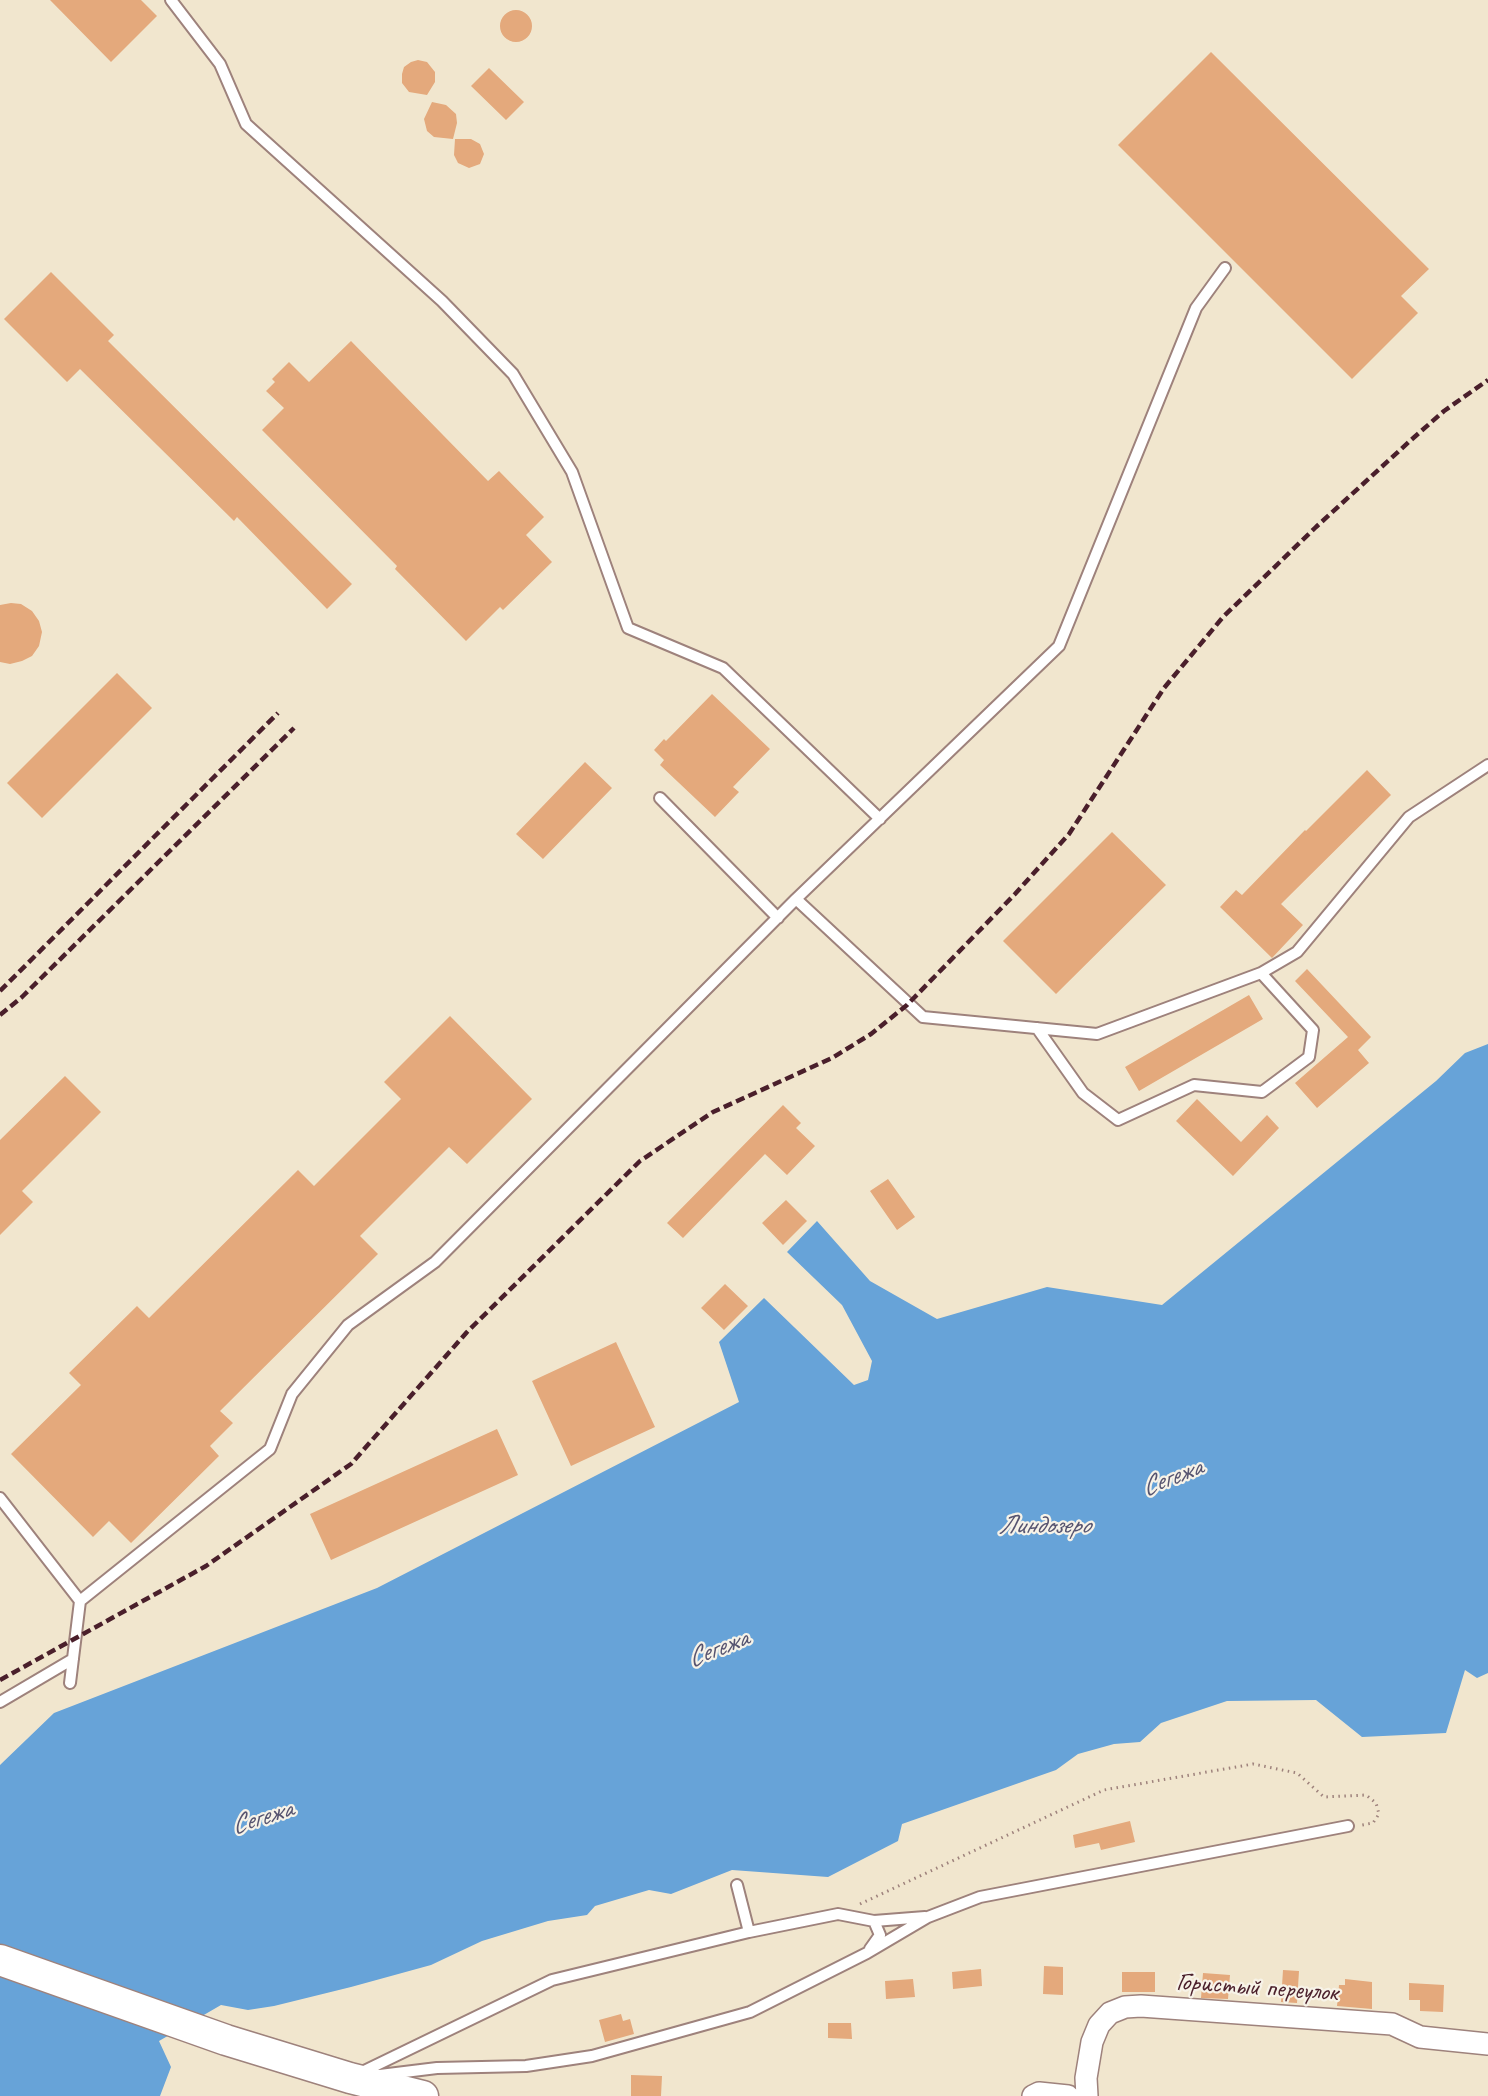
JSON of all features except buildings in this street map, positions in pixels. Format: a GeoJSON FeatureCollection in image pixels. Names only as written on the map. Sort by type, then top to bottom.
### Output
{"type":"FeatureCollection","features":[{"type":"Feature","properties":{"kind":"street"},"geometry":{"type":"LineString","coordinates":[[0,1960],[226,2040],[350,2078],[423,2096]]}},
{"type":"Feature","properties":{"kind":"street","name":"Гористый переулок"},"geometry":{"type":"LineString","coordinates":[[1087,2096],[1086,2078],[1092,2042],[1099,2025],[1110,2013],[1125,2007],[1141,2006],[1392,2025],[1420,2037],[1488,2044]]}},
{"type":"Feature","properties":{"kind":"street"},"geometry":{"type":"LineString","coordinates":[[1033,2096],[1039,2093],[1068,2096]]}},
{"type":"Feature","properties":{"kind":"lane"},"geometry":{"type":"LineString","coordinates":[[171,0],[220,64],[246,124],[442,302],[513,374],[572,472],[628,628],[723,668],[880,819]]}},
{"type":"Feature","properties":{"kind":"lane"},"geometry":{"type":"LineString","coordinates":[[70,1683],[80,1601],[270,1449],[292,1394],[348,1325],[435,1262],[796,899],[1059,646],[1196,308],[1225,268]]}},
{"type":"Feature","properties":{"kind":"lane"},"geometry":{"type":"LineString","coordinates":[[796,899],[923,1017],[1097,1034],[1261,973],[1297,952],[1409,817],[1488,765]]}},
{"type":"Feature","properties":{"kind":"lane"},"geometry":{"type":"LineString","coordinates":[[660,798],[778,918]]}},
{"type":"Feature","properties":{"kind":"lane"},"geometry":{"type":"LineString","coordinates":[[1037,1028],[1083,1094],[1118,1120],[1194,1085],[1262,1092],[1309,1057],[1313,1030],[1261,973]]}},
{"type":"Feature","properties":{"kind":"lane"},"geometry":{"type":"LineString","coordinates":[[0,1498],[80,1601]]}},
{"type":"Feature","properties":{"kind":"lane"},"geometry":{"type":"LineString","coordinates":[[0,1702],[73,1659]]}},
{"type":"Feature","properties":{"kind":"lane"},"geometry":{"type":"LineString","coordinates":[[350,2078],[437,2068],[526,2066],[592,2056],[750,2012],[867,1953],[928,1917],[980,1897],[1348,1826]]}},
{"type":"Feature","properties":{"kind":"lane"},"geometry":{"type":"LineString","coordinates":[[736,1886],[749,1932]]}},
{"type":"Feature","properties":{"kind":"lane"},"geometry":{"type":"LineString","coordinates":[[350,2078],[552,1980],[749,1932],[838,1914],[874,1921],[928,1917]]}},
{"type":"Feature","properties":{"kind":"lane"},"geometry":{"type":"LineString","coordinates":[[867,1953],[880,1935],[874,1921]]}},
{"type":"Feature","properties":{"kind":"path"},"geometry":{"type":"LineString","coordinates":[[838,1914],[1104,1790],[1253,1764],[1297,1773],[1324,1797],[1366,1795],[1376,1803],[1379,1814],[1373,1823],[1348,1826]]}},
{"type":"Feature","properties":{"kind":"water","name":"Линдозеро"},"geometry":{"type":"Polygon","coordinates":[[[1488,1044],[1488,1673],[1477,1678],[1465,1670],[1446,1733],[1362,1737],[1316,1700],[1227,1701],[1161,1723],[1140,1742],[1114,1744],[1078,1754],[1056,1770],[902,1824],[898,1841],[828,1877],[732,1870],[671,1894],[649,1890],[595,1906],[587,1915],[548,1921],[482,1941],[431,1965],[351,1987],[248,2010],[221,2005],[159,2041],[171,2067],[160,2096],[0,2096],[0,1765],[54,1713],[377,1588],[739,1402],[719,1342],[764,1298],[854,1385],[868,1380],[872,1361],[842,1305],[787,1252],[817,1221],[870,1281],[937,1319],[1047,1287],[1162,1305],[1436,1081],[1465,1053],[1488,1044]]]}},
{"type":"Feature","properties":{"kind":"railway"},"geometry":{"type":"LineString","coordinates":[[0,1680],[206,1566],[351,1464],[467,1332],[640,1161],[713,1112],[832,1058],[871,1034],[907,1005],[1015,894],[1069,834],[1164,688],[1223,617],[1411,440],[1444,411],[1488,380]]}},
{"type":"Feature","properties":{"kind":"railway"},"geometry":{"type":"LineString","coordinates":[[0,991],[278,713]]}},
{"type":"Feature","properties":{"kind":"railway"},"geometry":{"type":"LineString","coordinates":[[0,1015],[22,997],[294,728]]}},
{"type":"Feature","properties":{"kind":"water label","name":"Сегежа"},"geometry":{"type":"Point","coordinates":[1172,1478]}},
{"type":"Feature","properties":{"kind":"water label","name":"Сегежа"},"geometry":{"type":"Point","coordinates":[718,1649]}},
{"type":"Feature","properties":{"kind":"water label","name":"Сегежа"},"geometry":{"type":"Point","coordinates":[262,1818]}}]}
